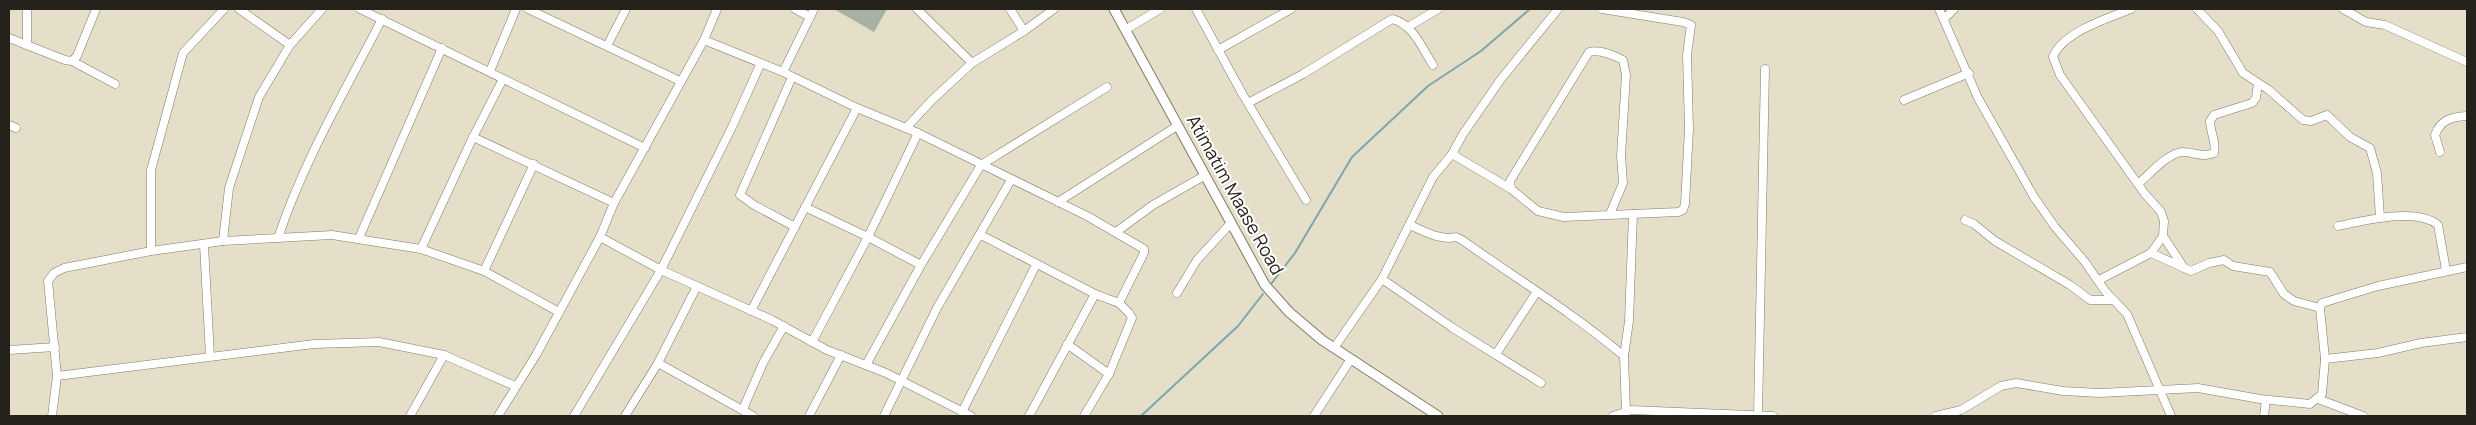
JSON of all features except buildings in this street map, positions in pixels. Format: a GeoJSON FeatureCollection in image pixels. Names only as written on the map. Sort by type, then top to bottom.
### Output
{"type":"FeatureCollection","features":[{"type":"Feature","properties":{"kind":"main road","name":"Atimatim Maase Road"},"geometry":{"type":"LineString","coordinates":[[1114,9],[1204,176],[1266,285],[1305,327],[1438,416]]}},
{"type":"Feature","properties":{"kind":"street"},"geometry":{"type":"LineString","coordinates":[[27,9],[27,45]]}},
{"type":"Feature","properties":{"kind":"street"},"geometry":{"type":"LineString","coordinates":[[72,60],[77,56],[96,9]]}},
{"type":"Feature","properties":{"kind":"street"},"geometry":{"type":"LineString","coordinates":[[151,251],[150,170],[184,53],[224,9]]}},
{"type":"Feature","properties":{"kind":"street"},"geometry":{"type":"LineString","coordinates":[[239,9],[290,45]]}},
{"type":"Feature","properties":{"kind":"street"},"geometry":{"type":"LineString","coordinates":[[223,241],[230,188],[248,125],[259,97],[290,45],[322,9]]}},
{"type":"Feature","properties":{"kind":"street"},"geometry":{"type":"LineString","coordinates":[[360,9],[645,148]]}},
{"type":"Feature","properties":{"kind":"street"},"geometry":{"type":"LineString","coordinates":[[490,71],[516,9]]}},
{"type":"Feature","properties":{"kind":"street"},"geometry":{"type":"LineString","coordinates":[[528,9],[680,81]]}},
{"type":"Feature","properties":{"kind":"street"},"geometry":{"type":"LineString","coordinates":[[607,46],[626,9]]}},
{"type":"Feature","properties":{"kind":"street"},"geometry":{"type":"LineString","coordinates":[[498,416],[536,355],[600,237],[614,204],[704,40],[717,9]]}},
{"type":"Feature","properties":{"kind":"street"},"geometry":{"type":"LineString","coordinates":[[794,9],[810,17]]}},
{"type":"Feature","properties":{"kind":"street"},"geometry":{"type":"LineString","coordinates":[[783,72],[814,9]]}},
{"type":"Feature","properties":{"kind":"street"},"geometry":{"type":"LineString","coordinates":[[916,9],[972,63]]}},
{"type":"Feature","properties":{"kind":"street"},"geometry":{"type":"LineString","coordinates":[[1010,9],[1024,31]]}},
{"type":"Feature","properties":{"kind":"street"},"geometry":{"type":"LineString","coordinates":[[906,128],[972,63],[1024,31],[1054,9]]}},
{"type":"Feature","properties":{"kind":"street"},"geometry":{"type":"LineString","coordinates":[[1125,30],[1160,9]]}},
{"type":"Feature","properties":{"kind":"street"},"geometry":{"type":"LineString","coordinates":[[1196,9],[1248,103],[1306,200]]}},
{"type":"Feature","properties":{"kind":"street"},"geometry":{"type":"LineString","coordinates":[[1218,50],[1290,9]]}},
{"type":"Feature","properties":{"kind":"street"},"geometry":{"type":"LineString","coordinates":[[1408,27],[1438,9]]}},
{"type":"Feature","properties":{"kind":"street"},"geometry":{"type":"LineString","coordinates":[[1334,348],[1382,279],[1433,177],[1452,154],[1463,134],[1501,79],[1558,9]]}},
{"type":"Feature","properties":{"kind":"street"},"geometry":{"type":"LineString","coordinates":[[1452,154],[1512,189],[1538,210],[1564,217],[1678,212],[1683,210],[1685,204],[1689,129],[1687,55],[1691,25],[1683,22],[1602,9]]}},
{"type":"Feature","properties":{"kind":"street"},"geometry":{"type":"LineString","coordinates":[[1939,9],[1978,98],[2034,197],[2055,227],[2131,322],[2171,416]]}},
{"type":"Feature","properties":{"kind":"street"},"geometry":{"type":"LineString","coordinates":[[1944,20],[1954,9]]}},
{"type":"Feature","properties":{"kind":"street"},"geometry":{"type":"LineString","coordinates":[[2099,280],[2151,252],[2163,236],[2164,221],[2161,212],[2138,184],[2060,75],[2054,57],[2062,45],[2090,25],[2131,9]]}},
{"type":"Feature","properties":{"kind":"street"},"geometry":{"type":"LineString","coordinates":[[2197,9],[2218,31],[2243,73],[2269,90],[2303,120],[2311,121],[2326,115],[2350,137],[2370,148],[2378,173],[2380,217]]}},
{"type":"Feature","properties":{"kind":"street"},"geometry":{"type":"LineString","coordinates":[[2343,9],[2366,22],[2385,25],[2467,62]]}},
{"type":"Feature","properties":{"kind":"street"},"geometry":{"type":"LineString","coordinates":[[1248,103],[1303,74],[1392,19],[1401,21],[1408,27],[1432,65]]}},
{"type":"Feature","properties":{"kind":"street"},"geometry":{"type":"LineString","coordinates":[[278,238],[289,206],[310,159],[382,20]]}},
{"type":"Feature","properties":{"kind":"street"},"geometry":{"type":"LineString","coordinates":[[9,38],[65,60],[72,60],[115,84]]}},
{"type":"Feature","properties":{"kind":"street"},"geometry":{"type":"LineString","coordinates":[[704,40],[783,72],[857,108],[918,133],[1058,202],[1144,249],[1144,253],[1119,303]]}},
{"type":"Feature","properties":{"kind":"street"},"geometry":{"type":"LineString","coordinates":[[359,238],[442,48]]}},
{"type":"Feature","properties":{"kind":"street"},"geometry":{"type":"LineString","coordinates":[[1512,189],[1510,181],[1590,52],[1594,51],[1612,55],[1623,60],[1626,75],[1621,156],[1623,183],[1610,214]]}},
{"type":"Feature","properties":{"kind":"street"},"geometry":{"type":"LineString","coordinates":[[574,416],[660,270],[732,127],[761,63]]}},
{"type":"Feature","properties":{"kind":"street"},"geometry":{"type":"LineString","coordinates":[[1758,415],[1766,69]]}},
{"type":"Feature","properties":{"kind":"street"},"geometry":{"type":"LineString","coordinates":[[1904,100],[1969,74]]}},
{"type":"Feature","properties":{"kind":"street"},"geometry":{"type":"LineString","coordinates":[[792,77],[740,194],[754,205],[795,227]]}},
{"type":"Feature","properties":{"kind":"street"},"geometry":{"type":"LineString","coordinates":[[422,249],[473,137],[503,79]]}},
{"type":"Feature","properties":{"kind":"street"},"geometry":{"type":"LineString","coordinates":[[2138,184],[2172,155],[2182,152],[2208,155],[2214,153],[2215,145],[2210,122],[2214,115],[2252,103],[2256,98],[2258,83]]}},
{"type":"Feature","properties":{"kind":"street"},"geometry":{"type":"LineString","coordinates":[[866,365],[921,265],[981,165],[1107,87]]}},
{"type":"Feature","properties":{"kind":"street"},"geometry":{"type":"LineString","coordinates":[[751,311],[857,108]]}},
{"type":"Feature","properties":{"kind":"street"},"geometry":{"type":"LineString","coordinates":[[2440,152],[2435,135],[2438,128],[2445,120],[2467,116]]}},
{"type":"Feature","properties":{"kind":"street"},"geometry":{"type":"LineString","coordinates":[[1058,202],[1177,126]]}},
{"type":"Feature","properties":{"kind":"street"},"geometry":{"type":"LineString","coordinates":[[812,342],[868,237],[918,133]]}},
{"type":"Feature","properties":{"kind":"street"},"geometry":{"type":"LineString","coordinates":[[473,137],[534,164],[614,204]]}},
{"type":"Feature","properties":{"kind":"street"},"geometry":{"type":"LineString","coordinates":[[484,271],[534,164]]}},
{"type":"Feature","properties":{"kind":"street"},"geometry":{"type":"LineString","coordinates":[[1116,232],[1153,205],[1204,176]]}},
{"type":"Feature","properties":{"kind":"street"},"geometry":{"type":"LineString","coordinates":[[884,416],[937,308],[981,235],[1011,180]]}},
{"type":"Feature","properties":{"kind":"street"},"geometry":{"type":"LineString","coordinates":[[805,207],[921,265]]}},
{"type":"Feature","properties":{"kind":"street"},"geometry":{"type":"LineString","coordinates":[[1626,412],[1624,356],[1630,312],[1633,214]]}},
{"type":"Feature","properties":{"kind":"street"},"geometry":{"type":"LineString","coordinates":[[2338,226],[2380,217],[2424,218],[2438,225],[2446,270]]}},
{"type":"Feature","properties":{"kind":"street"},"geometry":{"type":"LineString","coordinates":[[1965,220],[1974,224],[1995,241],[2070,285],[2090,300],[2114,300]]}},
{"type":"Feature","properties":{"kind":"street"},"geometry":{"type":"LineString","coordinates":[[1177,293],[1198,260],[1231,223]]}},
{"type":"Feature","properties":{"kind":"street"},"geometry":{"type":"LineString","coordinates":[[1410,225],[1433,235],[1456,237],[1536,293],[1576,317],[1624,356]]}},
{"type":"Feature","properties":{"kind":"street"},"geometry":{"type":"LineString","coordinates":[[52,416],[57,376],[48,281],[54,273],[64,268],[151,251],[223,241],[332,235],[422,249],[484,271],[559,312]]}},
{"type":"Feature","properties":{"kind":"street"},"geometry":{"type":"LineString","coordinates":[[981,235],[1036,265],[1095,294],[1119,303],[1129,312],[1132,318],[1109,374],[1084,416]]}},
{"type":"Feature","properties":{"kind":"street"},"geometry":{"type":"LineString","coordinates":[[2163,236],[2184,268]]}},
{"type":"Feature","properties":{"kind":"street"},"geometry":{"type":"LineString","coordinates":[[600,237],[660,270],[784,326],[812,342],[866,365],[971,416]]}},
{"type":"Feature","properties":{"kind":"street"},"geometry":{"type":"LineString","coordinates":[[204,245],[210,356]]}},
{"type":"Feature","properties":{"kind":"street"},"geometry":{"type":"LineString","coordinates":[[2151,252],[2194,271],[2209,263],[2224,260],[2233,266],[2270,272],[2284,294],[2294,300],[2320,308]]}},
{"type":"Feature","properties":{"kind":"street"},"geometry":{"type":"LineString","coordinates":[[962,412],[1036,265]]}},
{"type":"Feature","properties":{"kind":"street"},"geometry":{"type":"LineString","coordinates":[[1936,416],[1962,410],[2001,386],[2016,382],[2063,391],[2160,391],[2198,388],[2266,400],[2310,404],[2322,394],[2325,359],[2320,308],[2322,303],[2329,299],[2446,270],[2467,267]]}},
{"type":"Feature","properties":{"kind":"street"},"geometry":{"type":"LineString","coordinates":[[1382,279],[1453,328],[1541,383]]}},
{"type":"Feature","properties":{"kind":"street"},"geometry":{"type":"LineString","coordinates":[[625,416],[658,363],[697,286]]}},
{"type":"Feature","properties":{"kind":"street"},"geometry":{"type":"LineString","coordinates":[[1496,354],[1536,293]]}},
{"type":"Feature","properties":{"kind":"street"},"geometry":{"type":"LineString","coordinates":[[1029,416],[1095,294]]}},
{"type":"Feature","properties":{"kind":"street"},"geometry":{"type":"LineString","coordinates":[[743,409],[764,363],[784,326]]}},
{"type":"Feature","properties":{"kind":"street"},"geometry":{"type":"LineString","coordinates":[[2325,359],[2378,353],[2422,343],[2467,337]]}},
{"type":"Feature","properties":{"kind":"street"},"geometry":{"type":"LineString","coordinates":[[57,376],[314,344],[379,342],[444,355],[515,386]]}},
{"type":"Feature","properties":{"kind":"street"},"geometry":{"type":"LineString","coordinates":[[1067,344],[1109,374]]}},
{"type":"Feature","properties":{"kind":"street"},"geometry":{"type":"LineString","coordinates":[[9,350],[55,347]]}},
{"type":"Feature","properties":{"kind":"street"},"geometry":{"type":"LineString","coordinates":[[410,416],[444,355]]}},
{"type":"Feature","properties":{"kind":"street"},"geometry":{"type":"LineString","coordinates":[[809,416],[841,355]]}},
{"type":"Feature","properties":{"kind":"street"},"geometry":{"type":"LineString","coordinates":[[1314,416],[1351,359]]}},
{"type":"Feature","properties":{"kind":"street"},"geometry":{"type":"LineString","coordinates":[[658,363],[753,416]]}},
{"type":"Feature","properties":{"kind":"street"},"geometry":{"type":"LineString","coordinates":[[2318,399],[2363,416]]}},
{"type":"Feature","properties":{"kind":"street"},"geometry":{"type":"LineString","coordinates":[[2264,416],[2266,400]]}},
{"type":"Feature","properties":{"kind":"street"},"geometry":{"type":"LineString","coordinates":[[1613,416],[1631,410],[1642,413],[1773,416]]}},
{"type":"Feature","properties":{"kind":"green space"},"geometry":{"type":"Polygon","coordinates":[[[834,9],[887,9],[874,32],[834,9]]]}},
{"type":"Feature","properties":{"kind":"waterway"},"geometry":{"type":"LineString","coordinates":[[1271,284],[1295,253],[1352,157],[1428,86],[1481,51],[1530,9]]}},
{"type":"Feature","properties":{"kind":"waterway"},"geometry":{"type":"LineString","coordinates":[[1141,416],[1238,326],[1263,294]]}}]}
